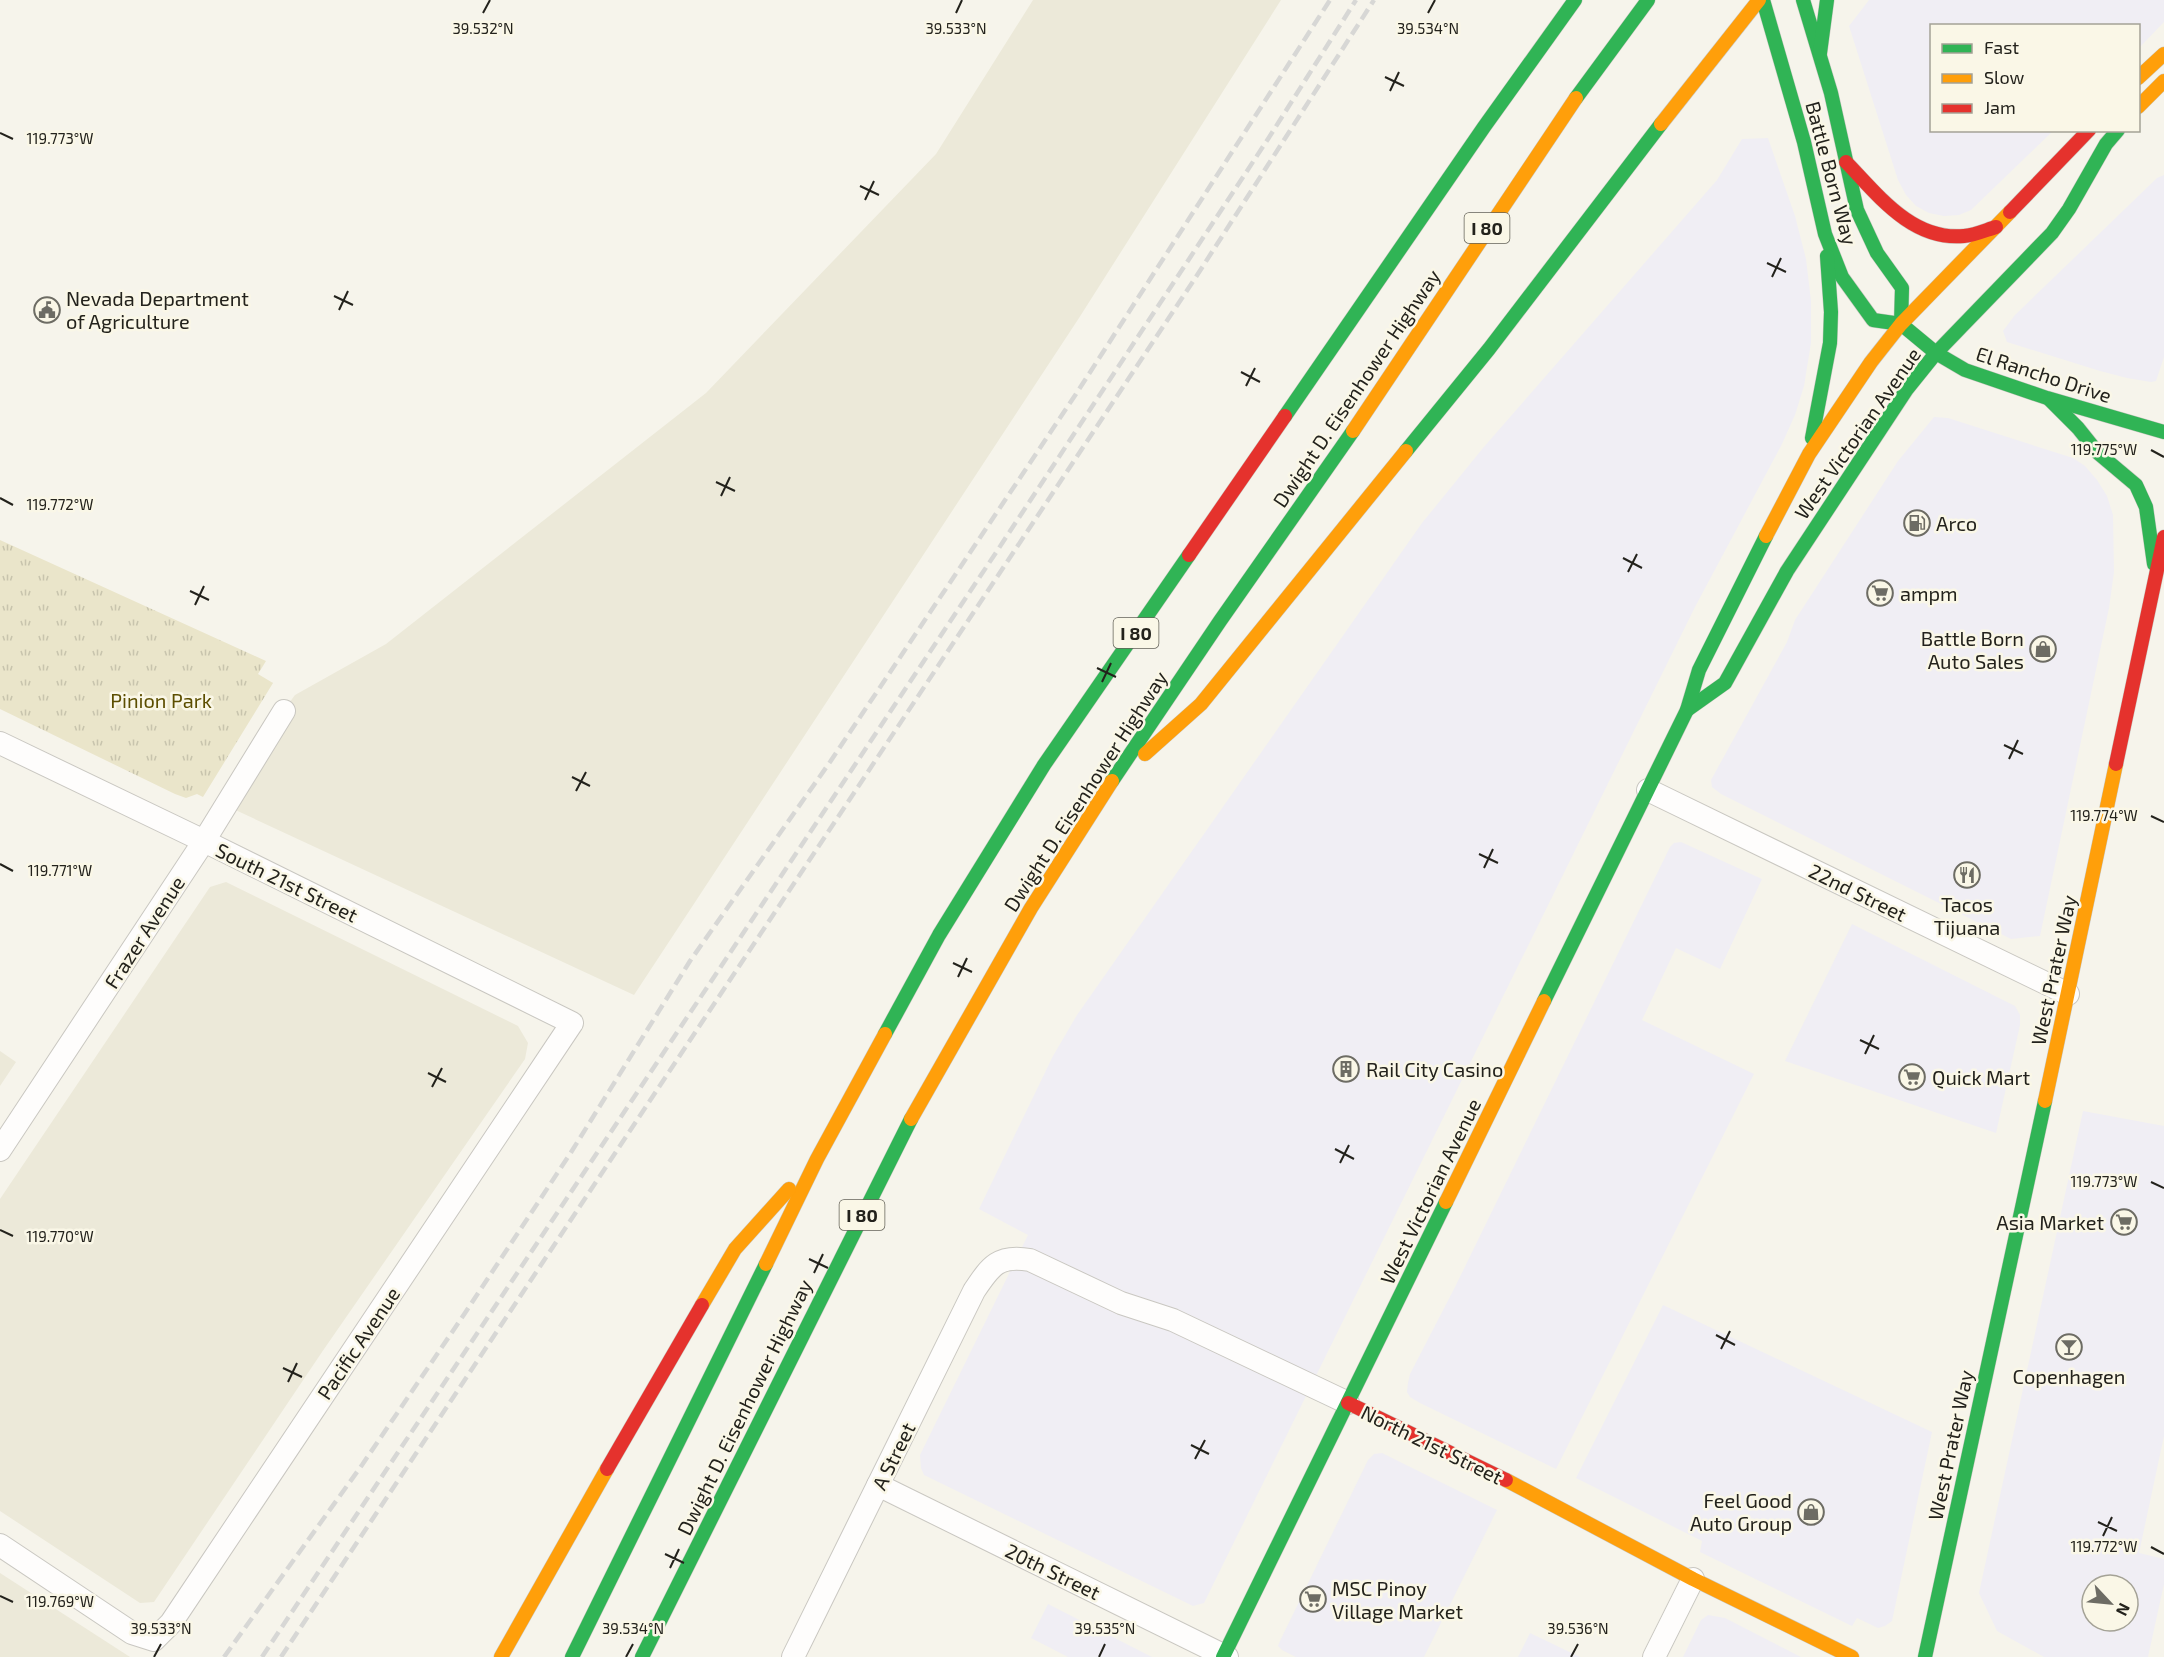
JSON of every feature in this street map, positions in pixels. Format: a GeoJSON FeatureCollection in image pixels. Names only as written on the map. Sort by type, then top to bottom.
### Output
{"type":"FeatureCollection","features":[{"type":"Feature","properties":{"kind":"main road","name":"Dwight D. Eisenhower Highway"},"geometry":{"type":"LineString","coordinates":[[572,1657],[817,1159],[939,935],[1044,765],[1484,127],[1575,0]]}},
{"type":"Feature","properties":{"kind":"main road","name":"Dwight D. Eisenhower Highway"},"geometry":{"type":"LineString","coordinates":[[642,1657],[908,1124],[1031,908],[1107,787],[1332,462],[1486,229],[1585,85],[1648,0]]}},
{"type":"Feature","properties":{"kind":"main road"},"geometry":{"type":"LineString","coordinates":[[1107,787],[1201,704],[1489,349],[1711,58],[1761,0]]}},
{"type":"Feature","properties":{"kind":"main road","name":"Battle Born Way"},"geometry":{"type":"LineString","coordinates":[[1761,0],[1804,142],[1825,234],[1842,277],[1873,320],[1901,324],[1918,338]]}},
{"type":"Feature","properties":{"kind":"main road","name":"Battle Born Way"},"geometry":{"type":"LineString","coordinates":[[1803,0],[1831,93],[1857,210],[1877,253],[1902,288],[1901,324]]}},
{"type":"Feature","properties":{"kind":"main road"},"geometry":{"type":"LineString","coordinates":[[1820,53],[1827,0]]}},
{"type":"Feature","properties":{"kind":"main road"},"geometry":{"type":"LineString","coordinates":[[1484,127],[1538,29]]}},
{"type":"Feature","properties":{"kind":"main road"},"geometry":{"type":"LineString","coordinates":[[2140,77],[2164,54]]}},
{"type":"Feature","properties":{"kind":"main road"},"geometry":{"type":"LineString","coordinates":[[2140,106],[2164,81]]}},
{"type":"Feature","properties":{"kind":"main road","name":"West Victorian Avenue"},"geometry":{"type":"LineString","coordinates":[[1224,1656],[1687,710],[1699,670],[1809,454],[1871,362],[1901,324],[2087,132]]}},
{"type":"Feature","properties":{"kind":"main road","name":"West Victorian Avenue"},"geometry":{"type":"LineString","coordinates":[[1687,710],[1725,683],[1768,603],[1889,415],[1936,353],[2052,232],[2069,209],[2106,144],[2116,132]]}},
{"type":"Feature","properties":{"kind":"main road"},"geometry":{"type":"LineString","coordinates":[[1846,162],[1895,212],[1917,226],[1942,235],[1965,236],[1997,227]]}},
{"type":"Feature","properties":{"kind":"main road"},"geometry":{"type":"LineString","coordinates":[[1809,454],[1830,343],[1831,312],[1825,234]]}},
{"type":"Feature","properties":{"kind":"main road","name":"El Rancho Drive"},"geometry":{"type":"LineString","coordinates":[[1918,338],[1936,353],[1965,370],[2047,398],[2164,432]]}},
{"type":"Feature","properties":{"kind":"main road"},"geometry":{"type":"LineString","coordinates":[[2047,398],[2078,428],[2098,453],[2136,485],[2146,507],[2156,573]]}},
{"type":"Feature","properties":{"kind":"main road","name":"West Prater Way"},"geometry":{"type":"LineString","coordinates":[[1925,1657],[2164,537]]}},
{"type":"Feature","properties":{"kind":"main road"},"geometry":{"type":"LineString","coordinates":[[501,1657],[564,1542],[735,1249],[817,1159]]}},
{"type":"Feature","properties":{"kind":"main road","name":"North 21st Street"},"geometry":{"type":"LineString","coordinates":[[1348,1403],[1521,1487],[1693,1579],[1852,1657]]}},
{"type":"Feature","properties":{"kind":"street","name":"Frazer Avenue"},"geometry":{"type":"LineString","coordinates":[[0,1150],[204,841],[284,711]]}},
{"type":"Feature","properties":{"kind":"street","name":"South 21st Street"},"geometry":{"type":"LineString","coordinates":[[0,743],[572,1023]]}},
{"type":"Feature","properties":{"kind":"street","name":"22nd Street"},"geometry":{"type":"LineString","coordinates":[[1648,790],[2068,994]]}},
{"type":"Feature","properties":{"kind":"street","name":"Pacific Avenue"},"geometry":{"type":"LineString","coordinates":[[0,1545],[132,1633],[154,1640],[171,1623],[572,1023]]}},
{"type":"Feature","properties":{"kind":"street","name":"North 21st Street"},"geometry":{"type":"LineString","coordinates":[[1001,1260],[1016,1257],[1030,1260],[1121,1303],[1173,1320],[1348,1403]]}},
{"type":"Feature","properties":{"kind":"street","name":"A Street"},"geometry":{"type":"LineString","coordinates":[[793,1657],[974,1291],[988,1270],[1001,1260]]}},
{"type":"Feature","properties":{"kind":"street","name":"20th Street"},"geometry":{"type":"LineString","coordinates":[[878,1485],[1224,1656]]}},
{"type":"Feature","properties":{"kind":"street"},"geometry":{"type":"LineString","coordinates":[[1654,1657],[1693,1579]]}},
{"type":"Feature","properties":{"kind":"shaded area"},"geometry":{"type":"Polygon","coordinates":[[[1033,0],[1281,0],[1079,318],[634,995],[216,801],[295,695],[386,644],[706,393],[936,154],[1033,0]]]}},
{"type":"Feature","properties":{"kind":"shaded area"},"geometry":{"type":"Polygon","coordinates":[[[1869,0],[2164,0],[2164,22],[2140,47],[2140,24],[1930,24],[1930,132],[2052,132],[1971,210],[1959,215],[1944,216],[1929,213],[1916,206],[1906,195],[1898,180],[1849,26],[1869,0]]]}},
{"type":"Feature","properties":{"kind":"shaded area"},"geometry":{"type":"Polygon","coordinates":[[[1768,138],[1795,216],[1806,259],[1811,301],[1811,343],[1804,386],[1795,415],[1781,446],[1695,607],[1204,1603],[1193,1606],[924,1475],[920,1455],[1028,1235],[979,1209],[1053,1056],[1077,1015],[1422,523],[1483,448],[1717,180],[1742,139],[1768,138]]]}},
{"type":"Feature","properties":{"kind":"shaded area"},"geometry":{"type":"Polygon","coordinates":[[[2164,175],[2164,357],[2156,381],[2127,378],[2100,371],[2007,342],[2003,331],[2015,315],[2157,178],[2164,175]]]}},
{"type":"Feature","properties":{"kind":"shaded area"},"geometry":{"type":"Polygon","coordinates":[[[1934,417],[1948,418],[2073,458],[2085,466],[2097,480],[2107,496],[2113,515],[2114,572],[2109,608],[2040,936],[2011,939],[1721,794],[1712,787],[1711,780],[1787,642],[1795,620],[1898,461],[1934,417]]]}},
{"type":"Feature","properties":{"kind":"shaded area"},"geometry":{"type":"Polygon","coordinates":[[[1681,842],[1762,879],[1720,969],[1676,948],[1642,1020],[1754,1074],[1556,1469],[1420,1403],[1410,1397],[1407,1392],[1408,1383],[1410,1374],[1455,1287],[1670,847],[1674,843],[1681,842]]]}},
{"type":"Feature","properties":{"kind":"shaded area"},"geometry":{"type":"Polygon","coordinates":[[[226,882],[518,1026],[528,1043],[525,1059],[322,1352],[154,1602],[140,1603],[0,1511],[0,1199],[210,887],[226,882]]]}},
{"type":"Feature","properties":{"kind":"shaded area"},"geometry":{"type":"Polygon","coordinates":[[[1852,924],[2015,1006],[2020,1015],[2020,1025],[1996,1133],[1785,1061],[1852,924]]]}},
{"type":"Feature","properties":{"kind":"shaded area"},"geometry":{"type":"Polygon","coordinates":[[[0,1051],[16,1062],[0,1086],[0,1051]]]}},
{"type":"Feature","properties":{"kind":"shaded area"},"geometry":{"type":"Polygon","coordinates":[[[2083,1111],[2164,1126],[2164,1436],[2139,1553],[2164,1559],[2164,1584],[2148,1657],[2044,1657],[1997,1631],[1979,1593],[2083,1111]]]}},
{"type":"Feature","properties":{"kind":"shaded area"},"geometry":{"type":"Polygon","coordinates":[[[1663,1305],[1932,1432],[1892,1621],[1885,1626],[1878,1628],[1857,1618],[1852,1626],[1700,1552],[1702,1541],[1576,1478],[1663,1305]]]}},
{"type":"Feature","properties":{"kind":"shaded area"},"geometry":{"type":"Polygon","coordinates":[[[1382,1453],[1497,1510],[1424,1657],[1296,1657],[1278,1646],[1280,1641],[1368,1460],[1374,1454],[1382,1453]]]}},
{"type":"Feature","properties":{"kind":"shaded area"},"geometry":{"type":"Polygon","coordinates":[[[0,1573],[130,1657],[0,1657],[0,1573]]]}},
{"type":"Feature","properties":{"kind":"shaded area"},"geometry":{"type":"Polygon","coordinates":[[[1048,1604],[1152,1657],[1068,1657],[1031,1638],[1048,1604]]]}},
{"type":"Feature","properties":{"kind":"shaded area"},"geometry":{"type":"Polygon","coordinates":[[[1708,1615],[1725,1618],[1801,1657],[1683,1657],[1701,1620],[1708,1615]]]}},
{"type":"Feature","properties":{"kind":"shaded area"},"geometry":{"type":"Polygon","coordinates":[[[1530,1633],[1580,1657],[1518,1657],[1530,1633]]]}},
{"type":"Feature","properties":{"kind":"green space","name":"Pinion Park"},"geometry":{"type":"Polygon","coordinates":[[[0,540],[266,661],[258,674],[273,683],[203,797],[197,794],[186,798],[175,794],[0,709],[0,540]]]}},
{"type":"Feature","properties":{"kind":"railway"},"geometry":{"type":"LineString","coordinates":[[224,1657],[362,1465],[465,1313],[570,1154],[690,961],[830,762],[1076,394],[1330,0]]}},
{"type":"Feature","properties":{"kind":"railway"},"geometry":{"type":"LineString","coordinates":[[262,1657],[999,548],[1268,139],[1356,0]]}},
{"type":"Feature","properties":{"kind":"railway"},"geometry":{"type":"LineString","coordinates":[[281,1657],[1194,280],[1374,0]]}},
{"type":"Feature","properties":{"kind":"traffic: fast"},"geometry":{"type":"LineString","coordinates":[[1285,416],[1484,127],[1575,0]]}},
{"type":"Feature","properties":{"kind":"traffic: fast"},"geometry":{"type":"LineString","coordinates":[[1576,98],[1648,0]]}},
{"type":"Feature","properties":{"kind":"traffic: fast"},"geometry":{"type":"LineString","coordinates":[[1763,0],[1804,142],[1825,234],[1842,277],[1873,320],[1901,324],[1936,353],[1965,370],[2047,398],[2164,432]]}},
{"type":"Feature","properties":{"kind":"traffic: fast"},"geometry":{"type":"LineString","coordinates":[[1803,0],[1831,93],[1857,210],[1877,253],[1902,288],[1901,324]]}},
{"type":"Feature","properties":{"kind":"traffic: fast"},"geometry":{"type":"LineString","coordinates":[[1820,53],[1827,0]]}},
{"type":"Feature","properties":{"kind":"traffic: fast"},"geometry":{"type":"LineString","coordinates":[[1406,451],[1489,349],[1661,124]]}},
{"type":"Feature","properties":{"kind":"traffic: fast"},"geometry":{"type":"LineString","coordinates":[[1687,710],[1725,683],[1787,571],[1907,389],[1936,353],[2052,233],[2069,209],[2106,144],[2116,132]]}},
{"type":"Feature","properties":{"kind":"traffic: fast"},"geometry":{"type":"LineString","coordinates":[[1812,438],[1830,343],[1831,312],[1827,256]]}},
{"type":"Feature","properties":{"kind":"traffic: fast"},"geometry":{"type":"LineString","coordinates":[[2050,400],[2078,428],[2098,453],[2136,485],[2146,507],[2154,564]]}},
{"type":"Feature","properties":{"kind":"traffic: fast"},"geometry":{"type":"LineString","coordinates":[[1112,781],[1353,431]]}},
{"type":"Feature","properties":{"kind":"traffic: fast"},"geometry":{"type":"LineString","coordinates":[[1544,1001],[1687,710],[1699,670],[1766,536]]}},
{"type":"Feature","properties":{"kind":"traffic: fast"},"geometry":{"type":"LineString","coordinates":[[885,1034],[939,935],[1044,765],[1189,555]]}},
{"type":"Feature","properties":{"kind":"traffic: fast"},"geometry":{"type":"LineString","coordinates":[[1925,1657],[2045,1101]]}},
{"type":"Feature","properties":{"kind":"traffic: fast"},"geometry":{"type":"LineString","coordinates":[[642,1657],[911,1119]]}},
{"type":"Feature","properties":{"kind":"traffic: fast"},"geometry":{"type":"LineString","coordinates":[[1223,1657],[1446,1202]]}},
{"type":"Feature","properties":{"kind":"traffic: fast"},"geometry":{"type":"LineString","coordinates":[[572,1657],[766,1264]]}},
{"type":"Feature","properties":{"kind":"traffic: slow"},"geometry":{"type":"LineString","coordinates":[[1661,124],[1759,0]]}},
{"type":"Feature","properties":{"kind":"traffic: slow"},"geometry":{"type":"LineString","coordinates":[[2140,76],[2164,54]]}},
{"type":"Feature","properties":{"kind":"traffic: slow"},"geometry":{"type":"LineString","coordinates":[[2140,105],[2164,81]]}},
{"type":"Feature","properties":{"kind":"traffic: slow"},"geometry":{"type":"LineString","coordinates":[[1353,431],[1576,98]]}},
{"type":"Feature","properties":{"kind":"traffic: slow"},"geometry":{"type":"LineString","coordinates":[[1766,536],[1809,454],[1871,362],[1901,324],[2010,212]]}},
{"type":"Feature","properties":{"kind":"traffic: slow"},"geometry":{"type":"LineString","coordinates":[[1145,754],[1201,704],[1406,451]]}},
{"type":"Feature","properties":{"kind":"traffic: slow"},"geometry":{"type":"LineString","coordinates":[[2045,1101],[2116,764]]}},
{"type":"Feature","properties":{"kind":"traffic: slow"},"geometry":{"type":"LineString","coordinates":[[911,1119],[1031,908],[1112,781]]}},
{"type":"Feature","properties":{"kind":"traffic: slow"},"geometry":{"type":"LineString","coordinates":[[1446,1202],[1544,1001]]}},
{"type":"Feature","properties":{"kind":"traffic: slow"},"geometry":{"type":"LineString","coordinates":[[766,1264],[817,1159],[885,1034]]}},
{"type":"Feature","properties":{"kind":"traffic: slow"},"geometry":{"type":"LineString","coordinates":[[702,1305],[735,1249],[789,1189]]}},
{"type":"Feature","properties":{"kind":"traffic: slow"},"geometry":{"type":"LineString","coordinates":[[501,1657],[607,1469]]}},
{"type":"Feature","properties":{"kind":"traffic: slow"},"geometry":{"type":"LineString","coordinates":[[1506,1480],[1693,1579],[1852,1657]]}},
{"type":"Feature","properties":{"kind":"traffic: jam"},"geometry":{"type":"LineString","coordinates":[[2010,212],[2087,132]]}},
{"type":"Feature","properties":{"kind":"traffic: jam"},"geometry":{"type":"LineString","coordinates":[[1846,162],[1898,213],[1928,231],[1945,236],[1964,236],[1996,227]]}},
{"type":"Feature","properties":{"kind":"traffic: jam"},"geometry":{"type":"LineString","coordinates":[[1189,555],[1285,416]]}},
{"type":"Feature","properties":{"kind":"traffic: jam"},"geometry":{"type":"LineString","coordinates":[[2116,764],[2164,537]]}},
{"type":"Feature","properties":{"kind":"traffic: jam"},"geometry":{"type":"LineString","coordinates":[[607,1469],[702,1305]]}},
{"type":"Feature","properties":{"kind":"traffic: jam"},"geometry":{"type":"LineString","coordinates":[[1348,1403],[1506,1480]]}},
{"type":"Feature","properties":{"kind":"place","name":"Nevada Department of Agriculture"},"geometry":{"type":"Point","coordinates":[47,310]}},
{"type":"Feature","properties":{"kind":"place","name":"Arco"},"geometry":{"type":"Point","coordinates":[1917,523]}},
{"type":"Feature","properties":{"kind":"place","name":"ampm"},"geometry":{"type":"Point","coordinates":[1880,593]}},
{"type":"Feature","properties":{"kind":"place","name":"Battle Born Auto Sales"},"geometry":{"type":"Point","coordinates":[2043,649]}},
{"type":"Feature","properties":{"kind":"place","name":"Tacos Tijuana"},"geometry":{"type":"Point","coordinates":[1967,875]}},
{"type":"Feature","properties":{"kind":"place","name":"Rail City Casino"},"geometry":{"type":"Point","coordinates":[1346,1069]}},
{"type":"Feature","properties":{"kind":"place","name":"Quick Mart"},"geometry":{"type":"Point","coordinates":[1912,1077]}},
{"type":"Feature","properties":{"kind":"place","name":"Asia Market"},"geometry":{"type":"Point","coordinates":[2124,1222]}},
{"type":"Feature","properties":{"kind":"place","name":"Copenhagen"},"geometry":{"type":"Point","coordinates":[2069,1347]}},
{"type":"Feature","properties":{"kind":"place","name":"Feel Good Auto Group"},"geometry":{"type":"Point","coordinates":[1811,1512]}},
{"type":"Feature","properties":{"kind":"place","name":"MSC Pinoy Village Market"},"geometry":{"type":"Point","coordinates":[1313,1599]}}]}
